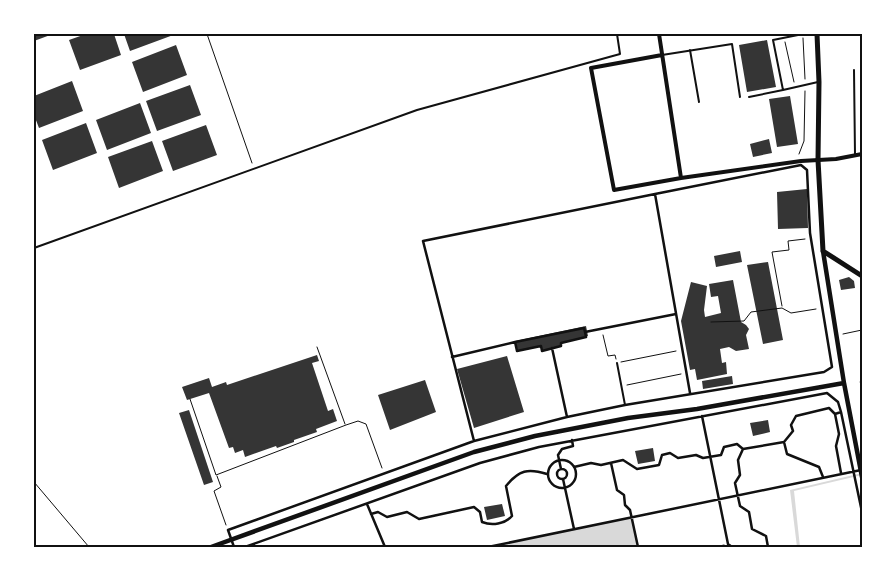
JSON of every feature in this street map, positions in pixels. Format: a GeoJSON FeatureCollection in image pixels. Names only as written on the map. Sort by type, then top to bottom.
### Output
{"type":"FeatureCollection","features":[{"type":"Feature","properties":{"kind":"main road"},"geometry":{"type":"LineString","coordinates":[[817,34],[819,82],[818,160],[823,251],[862,276]]}},
{"type":"Feature","properties":{"kind":"street"},"geometry":{"type":"LineString","coordinates":[[659,34],[681,178]]}},
{"type":"Feature","properties":{"kind":"street"},"geometry":{"type":"LineString","coordinates":[[662,55],[592,68],[614,190],[681,178],[836,159],[862,154]]}},
{"type":"Feature","properties":{"kind":"street"},"geometry":{"type":"LineString","coordinates":[[234,547],[228,530],[474,441],[567,417],[625,405],[824,372],[832,367],[811,239],[807,170],[801,165],[423,241],[474,441]]}},
{"type":"Feature","properties":{"kind":"street"},"geometry":{"type":"LineString","coordinates":[[655,194],[690,393]]}},
{"type":"Feature","properties":{"kind":"street"},"geometry":{"type":"LineString","coordinates":[[823,251],[844,382],[860,455],[862,478]]}},
{"type":"Feature","properties":{"kind":"street"},"geometry":{"type":"LineString","coordinates":[[585,332],[676,314]]}},
{"type":"Feature","properties":{"kind":"street"},"geometry":{"type":"LineString","coordinates":[[452,357],[515,342],[584,328],[586,337],[560,343],[561,346],[542,351],[541,346],[517,351],[515,342]]}},
{"type":"Feature","properties":{"kind":"street"},"geometry":{"type":"LineString","coordinates":[[552,348],[567,417]]}},
{"type":"Feature","properties":{"kind":"street"},"geometry":{"type":"LineString","coordinates":[[211,547],[474,452],[535,436],[628,418],[697,409],[844,382]]}},
{"type":"Feature","properties":{"kind":"street"},"geometry":{"type":"LineString","coordinates":[[245,547],[480,463],[539,447],[827,393],[838,402],[841,412],[862,512]]}},
{"type":"Feature","properties":{"kind":"street"},"geometry":{"type":"LineString","coordinates":[[574,467],[591,463],[602,465],[624,460],[638,469],[659,464],[662,455],[670,453],[678,458],[696,455],[703,458],[721,455],[724,447],[737,444],[743,449],[784,442],[792,431],[791,425],[796,416],[829,408],[835,414],[839,434],[836,446],[841,473]]}},
{"type":"Feature","properties":{"kind":"street"},"geometry":{"type":"LineString","coordinates":[[835,414],[841,412]]}},
{"type":"Feature","properties":{"kind":"street"},"geometry":{"type":"LineString","coordinates":[[702,416],[728,544],[732,547]]}},
{"type":"Feature","properties":{"kind":"street"},"geometry":{"type":"LineString","coordinates":[[563,479],[567,476],[567,473],[561,469],[558,455],[562,449],[574,446],[572,440]]}},
{"type":"Feature","properties":{"kind":"street"},"geometry":{"type":"LineString","coordinates":[[784,442],[787,454],[819,468],[823,477]]}},
{"type":"Feature","properties":{"kind":"street"},"geometry":{"type":"LineString","coordinates":[[743,449],[738,460],[740,475],[735,483],[737,495],[740,506],[749,512],[752,530],[766,536],[768,547]]}},
{"type":"Feature","properties":{"kind":"street"},"geometry":{"type":"LineString","coordinates":[[559,460],[567,460],[574,467],[576,476],[572,484],[565,488],[554,486],[548,479],[550,465],[559,460]]}},
{"type":"Feature","properties":{"kind":"street"},"geometry":{"type":"LineString","coordinates":[[611,463],[617,490],[624,495],[626,505],[630,510],[638,547]]}},
{"type":"Feature","properties":{"kind":"street"},"geometry":{"type":"LineString","coordinates":[[561,469],[557,474],[563,479],[574,529]]}},
{"type":"Feature","properties":{"kind":"street"},"geometry":{"type":"LineString","coordinates":[[371,514],[378,512],[387,517],[407,512],[419,519],[474,507],[480,512],[482,522],[489,525],[508,521],[512,516],[506,486],[515,476],[534,470],[548,474]]}},
{"type":"Feature","properties":{"kind":"street"},"geometry":{"type":"LineString","coordinates":[[488,547],[506,545],[574,529],[861,470]]}},
{"type":"Feature","properties":{"kind":"street"},"geometry":{"type":"LineString","coordinates":[[367,504],[385,547]]}},
{"type":"Feature","properties":{"kind":"lane"},"geometry":{"type":"LineString","coordinates":[[34,248],[255,170],[417,110],[620,54],[616,34]]}},
{"type":"Feature","properties":{"kind":"lane"},"geometry":{"type":"LineString","coordinates":[[783,90],[773,40],[803,34]]}},
{"type":"Feature","properties":{"kind":"lane"},"geometry":{"type":"LineString","coordinates":[[662,55],[732,44],[740,97]]}},
{"type":"Feature","properties":{"kind":"lane"},"geometry":{"type":"LineString","coordinates":[[690,50],[699,102]]}},
{"type":"Feature","properties":{"kind":"lane"},"geometry":{"type":"LineString","coordinates":[[854,70],[855,155]]}},
{"type":"Feature","properties":{"kind":"lane"},"geometry":{"type":"LineString","coordinates":[[749,97],[819,82]]}},
{"type":"Feature","properties":{"kind":"lane"},"geometry":{"type":"LineString","coordinates":[[616,363],[625,405]]}},
{"type":"Feature","properties":{"kind":"path"},"geometry":{"type":"LineString","coordinates":[[207,34],[255,170]]}},
{"type":"Feature","properties":{"kind":"path"},"geometry":{"type":"LineString","coordinates":[[799,154],[804,141],[805,85],[803,34]]}},
{"type":"Feature","properties":{"kind":"path"},"geometry":{"type":"LineString","coordinates":[[784,38],[795,87]]}},
{"type":"Feature","properties":{"kind":"path"},"geometry":{"type":"LineString","coordinates":[[782,308],[772,252],[789,250],[788,240],[811,239]]}},
{"type":"Feature","properties":{"kind":"path"},"geometry":{"type":"LineString","coordinates":[[711,322],[744,321],[752,312],[782,308],[791,314],[822,308]]}},
{"type":"Feature","properties":{"kind":"path"},"geometry":{"type":"LineString","coordinates":[[602,329],[608,356],[615,355],[616,363],[682,350]]}},
{"type":"Feature","properties":{"kind":"path"},"geometry":{"type":"LineString","coordinates":[[837,336],[861,332]]}},
{"type":"Feature","properties":{"kind":"path"},"geometry":{"type":"LineString","coordinates":[[316,346],[346,425]]}},
{"type":"Feature","properties":{"kind":"path"},"geometry":{"type":"LineString","coordinates":[[621,386],[686,373]]}},
{"type":"Feature","properties":{"kind":"path"},"geometry":{"type":"LineString","coordinates":[[190,399],[221,487],[214,491],[228,530]]}},
{"type":"Feature","properties":{"kind":"path"},"geometry":{"type":"LineString","coordinates":[[216,475],[358,422],[366,424],[384,474]]}},
{"type":"Feature","properties":{"kind":"path"},"geometry":{"type":"LineString","coordinates":[[34,482],[89,547]]}},
{"type":"Feature","properties":{"kind":"path"},"geometry":{"type":"LineString","coordinates":[[715,547],[728,544]]}},
{"type":"Feature","properties":{"kind":"shaded area"},"geometry":{"type":"Polygon","coordinates":[[[862,473],[862,475],[794,491],[800,547],[797,547],[790,490],[862,473]]]}},
{"type":"Feature","properties":{"kind":"shaded area"},"geometry":{"type":"Polygon","coordinates":[[[632,517],[639,547],[489,547],[632,517]]]}},
{"type":"Feature","properties":{"kind":"building"},"geometry":{"type":"Polygon","coordinates":[[[34,34],[53,34],[34,41],[34,34]]]}},
{"type":"Feature","properties":{"kind":"building"},"geometry":{"type":"Polygon","coordinates":[[[86,34],[114,34],[121,55],[80,70],[69,40],[86,34]]]}},
{"type":"Feature","properties":{"kind":"building"},"geometry":{"type":"Polygon","coordinates":[[[124,34],[176,34],[130,51],[124,34]]]}},
{"type":"Feature","properties":{"kind":"building"},"geometry":{"type":"Polygon","coordinates":[[[767,40],[776,87],[747,92],[739,45],[767,40]]]}},
{"type":"Feature","properties":{"kind":"building"},"geometry":{"type":"Polygon","coordinates":[[[176,45],[187,75],[143,92],[132,62],[176,45]]]}},
{"type":"Feature","properties":{"kind":"building"},"geometry":{"type":"Polygon","coordinates":[[[72,81],[83,111],[39,128],[34,115],[34,96],[72,81]]]}},
{"type":"Feature","properties":{"kind":"building"},"geometry":{"type":"Polygon","coordinates":[[[190,85],[201,115],[157,131],[146,101],[190,85]]]}},
{"type":"Feature","properties":{"kind":"building"},"geometry":{"type":"Polygon","coordinates":[[[790,96],[798,144],[777,147],[769,99],[790,96]]]}},
{"type":"Feature","properties":{"kind":"building"},"geometry":{"type":"Polygon","coordinates":[[[140,103],[151,133],[107,150],[96,120],[140,103]]]}},
{"type":"Feature","properties":{"kind":"building"},"geometry":{"type":"Polygon","coordinates":[[[86,123],[97,153],[53,170],[42,140],[86,123]]]}},
{"type":"Feature","properties":{"kind":"building"},"geometry":{"type":"Polygon","coordinates":[[[206,125],[217,155],[173,171],[162,141],[206,125]]]}},
{"type":"Feature","properties":{"kind":"building"},"geometry":{"type":"Polygon","coordinates":[[[769,139],[772,153],[753,157],[750,144],[769,139]]]}},
{"type":"Feature","properties":{"kind":"building"},"geometry":{"type":"Polygon","coordinates":[[[152,141],[163,171],[119,188],[108,157],[152,141]]]}},
{"type":"Feature","properties":{"kind":"building"},"geometry":{"type":"Polygon","coordinates":[[[807,189],[808,228],[778,229],[777,192],[807,189]]]}},
{"type":"Feature","properties":{"kind":"building"},"geometry":{"type":"Polygon","coordinates":[[[740,251],[742,262],[716,267],[714,256],[740,251]]]}},
{"type":"Feature","properties":{"kind":"building"},"geometry":{"type":"Polygon","coordinates":[[[768,262],[783,340],[763,344],[747,265],[768,262]]]}},
{"type":"Feature","properties":{"kind":"building"},"geometry":{"type":"Polygon","coordinates":[[[849,277],[854,281],[855,288],[841,290],[839,280],[849,277]]]}},
{"type":"Feature","properties":{"kind":"building"},"geometry":{"type":"Polygon","coordinates":[[[733,280],[741,322],[749,329],[746,335],[749,349],[736,351],[729,347],[720,349],[722,363],[726,362],[727,374],[697,380],[695,369],[690,370],[681,321],[691,282],[707,286],[705,317],[721,313],[718,296],[711,297],[709,284],[733,280]]]}},
{"type":"Feature","properties":{"kind":"building"},"geometry":{"type":"Polygon","coordinates":[[[586,326],[588,336],[561,343],[561,346],[542,351],[541,346],[517,351],[515,341],[586,326]]]}},
{"type":"Feature","properties":{"kind":"building"},"geometry":{"type":"Polygon","coordinates":[[[317,355],[319,361],[312,363],[328,411],[333,409],[337,421],[316,429],[317,432],[294,440],[294,442],[245,457],[243,450],[235,453],[233,447],[229,448],[209,393],[187,400],[182,387],[209,378],[212,387],[226,382],[227,385],[317,355]]]}},
{"type":"Feature","properties":{"kind":"building"},"geometry":{"type":"Polygon","coordinates":[[[507,356],[524,412],[474,428],[457,369],[507,356]]]}},
{"type":"Feature","properties":{"kind":"building"},"geometry":{"type":"Polygon","coordinates":[[[732,376],[733,384],[703,389],[702,381],[732,376]]]}},
{"type":"Feature","properties":{"kind":"building"},"geometry":{"type":"Polygon","coordinates":[[[425,380],[436,412],[390,430],[378,395],[425,380]]]}},
{"type":"Feature","properties":{"kind":"building"},"geometry":{"type":"Polygon","coordinates":[[[189,410],[213,482],[204,485],[179,413],[189,410]]]}},
{"type":"Feature","properties":{"kind":"building"},"geometry":{"type":"Polygon","coordinates":[[[768,420],[770,432],[753,436],[750,423],[768,420]]]}},
{"type":"Feature","properties":{"kind":"building"},"geometry":{"type":"Polygon","coordinates":[[[653,448],[655,461],[638,464],[635,451],[653,448]]]}},
{"type":"Feature","properties":{"kind":"building"},"geometry":{"type":"Polygon","coordinates":[[[502,504],[505,516],[487,520],[484,507],[502,504]]]}}]}
